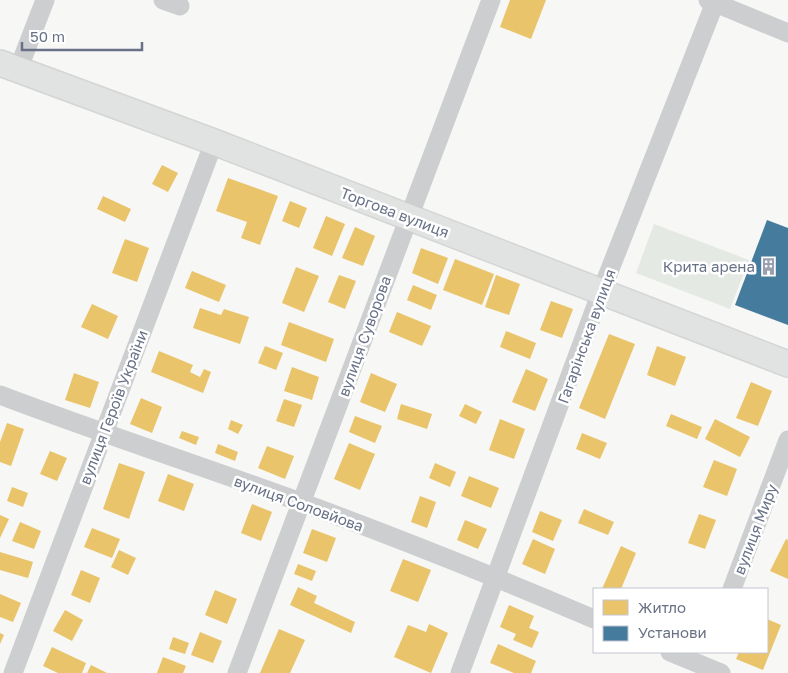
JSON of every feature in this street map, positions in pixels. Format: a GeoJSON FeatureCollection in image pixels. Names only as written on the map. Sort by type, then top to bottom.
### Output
{"type":"FeatureCollection","features":[{"type":"Feature","properties":{"kind":"main road","name":"Торгова вулиця"},"geometry":{"type":"LineString","coordinates":[[9,67],[214,142],[788,364]]}},
{"type":"Feature","properties":{"kind":"street"},"geometry":{"type":"LineString","coordinates":[[9,67],[45,0]]}},
{"type":"Feature","properties":{"kind":"street","name":"вулиця Суворова"},"geometry":{"type":"LineString","coordinates":[[237,673],[303,503],[408,216],[491,0]]}},
{"type":"Feature","properties":{"kind":"street"},"geometry":{"type":"LineString","coordinates":[[713,1],[788,33]]}},
{"type":"Feature","properties":{"kind":"street","name":"Гагарінська вулиця"},"geometry":{"type":"LineString","coordinates":[[460,673],[713,1]]}},
{"type":"Feature","properties":{"kind":"street","name":"вулиця Героїв України"},"geometry":{"type":"LineString","coordinates":[[13,673],[214,142]]}},
{"type":"Feature","properties":{"kind":"street","name":"вулиця Соловйова"},"geometry":{"type":"LineString","coordinates":[[0,395],[103,434],[303,503],[496,577],[593,619]]}},
{"type":"Feature","properties":{"kind":"street","name":"вулиця Миру"},"geometry":{"type":"LineString","coordinates":[[732,588],[788,440]]}},
{"type":"Feature","properties":{"kind":"street"},"geometry":{"type":"LineString","coordinates":[[673,653],[704,664],[721,673]]}},
{"type":"Feature","properties":{"kind":"shaded area"},"geometry":{"type":"Polygon","coordinates":[[[654,224],[749,260],[730,309],[636,273],[654,224]]]}},
{"type":"Feature","properties":{"kind":"building: Житло"},"geometry":{"type":"Polygon","coordinates":[[[510,0],[546,0],[531,39],[500,27],[510,0]]]}},
{"type":"Feature","properties":{"kind":"building: Житло"},"geometry":{"type":"Polygon","coordinates":[[[162,165],[178,173],[168,192],[152,184],[162,165]]]}},
{"type":"Feature","properties":{"kind":"building: Житло"},"geometry":{"type":"Polygon","coordinates":[[[228,178],[278,196],[260,245],[241,238],[247,222],[216,211],[228,178]]]}},
{"type":"Feature","properties":{"kind":"building: Житло"},"geometry":{"type":"Polygon","coordinates":[[[103,196],[131,209],[125,222],[97,209],[103,196]]]}},
{"type":"Feature","properties":{"kind":"building: Житло"},"geometry":{"type":"Polygon","coordinates":[[[290,201],[307,208],[299,228],[282,221],[290,201]]]}},
{"type":"Feature","properties":{"kind":"building: Житло"},"geometry":{"type":"Polygon","coordinates":[[[326,216],[345,224],[332,256],[313,248],[326,216]]]}},
{"type":"Feature","properties":{"kind":"building: Житло"},"geometry":{"type":"Polygon","coordinates":[[[355,227],[375,236],[363,266],[342,258],[355,227]]]}},
{"type":"Feature","properties":{"kind":"building: Житло"},"geometry":{"type":"Polygon","coordinates":[[[125,239],[149,248],[137,282],[112,273],[125,239]]]}},
{"type":"Feature","properties":{"kind":"building: Житло"},"geometry":{"type":"Polygon","coordinates":[[[421,248],[448,258],[438,284],[412,273],[421,248]]]}},
{"type":"Feature","properties":{"kind":"building: Житло"},"geometry":{"type":"Polygon","coordinates":[[[455,259],[494,274],[482,305],[443,290],[455,259]]]}},
{"type":"Feature","properties":{"kind":"building: Житло"},"geometry":{"type":"Polygon","coordinates":[[[296,267],[319,276],[304,312],[282,303],[296,267]]]}},
{"type":"Feature","properties":{"kind":"building: Житло"},"geometry":{"type":"Polygon","coordinates":[[[192,271],[226,285],[219,302],[185,288],[192,271]]]}},
{"type":"Feature","properties":{"kind":"building: Житло"},"geometry":{"type":"Polygon","coordinates":[[[339,275],[356,281],[345,309],[328,302],[339,275]]]}},
{"type":"Feature","properties":{"kind":"building: Житло"},"geometry":{"type":"Polygon","coordinates":[[[496,275],[520,284],[509,315],[485,307],[496,275]]]}},
{"type":"Feature","properties":{"kind":"building: Житло"},"geometry":{"type":"Polygon","coordinates":[[[413,285],[437,295],[431,310],[407,300],[413,285]]]}},
{"type":"Feature","properties":{"kind":"building: Житло"},"geometry":{"type":"Polygon","coordinates":[[[551,301],[573,309],[562,338],[540,330],[551,301]]]}},
{"type":"Feature","properties":{"kind":"building: Житло"},"geometry":{"type":"Polygon","coordinates":[[[92,304],[118,316],[108,339],[81,327],[92,304]]]}},
{"type":"Feature","properties":{"kind":"building: Житло"},"geometry":{"type":"Polygon","coordinates":[[[200,308],[221,315],[224,309],[249,317],[240,344],[193,328],[200,308]]]}},
{"type":"Feature","properties":{"kind":"building: Житло"},"geometry":{"type":"Polygon","coordinates":[[[397,312],[431,326],[422,346],[389,332],[397,312]]]}},
{"type":"Feature","properties":{"kind":"building: Житло"},"geometry":{"type":"Polygon","coordinates":[[[289,322],[334,339],[326,362],[281,345],[289,322]]]}},
{"type":"Feature","properties":{"kind":"building: Житло"},"geometry":{"type":"Polygon","coordinates":[[[506,331],[536,343],[530,359],[500,347],[506,331]]]}},
{"type":"Feature","properties":{"kind":"building: Житло"},"geometry":{"type":"Polygon","coordinates":[[[609,334],[635,344],[605,419],[579,408],[609,334]]]}},
{"type":"Feature","properties":{"kind":"building: Житло"},"geometry":{"type":"Polygon","coordinates":[[[265,346],[283,353],[276,370],[258,363],[265,346]]]}},
{"type":"Feature","properties":{"kind":"building: Житло"},"geometry":{"type":"Polygon","coordinates":[[[657,346],[686,357],[675,386],[647,375],[657,346]]]}},
{"type":"Feature","properties":{"kind":"building: Житло"},"geometry":{"type":"Polygon","coordinates":[[[159,351],[193,365],[190,372],[200,377],[204,369],[211,372],[203,393],[151,372],[159,351]]]}},
{"type":"Feature","properties":{"kind":"building: Житло"},"geometry":{"type":"Polygon","coordinates":[[[292,367],[319,377],[312,400],[284,391],[292,367]]]}},
{"type":"Feature","properties":{"kind":"building: Житло"},"geometry":{"type":"Polygon","coordinates":[[[526,369],[548,379],[535,411],[512,402],[526,369]]]}},
{"type":"Feature","properties":{"kind":"building: Житло"},"geometry":{"type":"Polygon","coordinates":[[[74,373],[99,382],[90,408],[65,400],[74,373]]]}},
{"type":"Feature","properties":{"kind":"building: Житло"},"geometry":{"type":"Polygon","coordinates":[[[371,373],[397,384],[385,412],[360,402],[371,373]]]}},
{"type":"Feature","properties":{"kind":"building: Житло"},"geometry":{"type":"Polygon","coordinates":[[[751,382],[772,391],[758,426],[736,418],[751,382]]]}},
{"type":"Feature","properties":{"kind":"building: Житло"},"geometry":{"type":"Polygon","coordinates":[[[141,398],[162,407],[152,433],[130,424],[141,398]]]}},
{"type":"Feature","properties":{"kind":"building: Житло"},"geometry":{"type":"Polygon","coordinates":[[[284,399],[302,405],[294,427],[276,421],[284,399]]]}},
{"type":"Feature","properties":{"kind":"building: Житло"},"geometry":{"type":"Polygon","coordinates":[[[401,404],[432,414],[427,429],[397,419],[401,404]]]}},
{"type":"Feature","properties":{"kind":"building: Житло"},"geometry":{"type":"Polygon","coordinates":[[[465,404],[482,412],[476,424],[459,416],[465,404]]]}},
{"type":"Feature","properties":{"kind":"building: Житло"},"geometry":{"type":"Polygon","coordinates":[[[671,414],[702,427],[697,439],[666,426],[671,414]]]}},
{"type":"Feature","properties":{"kind":"building: Житло"},"geometry":{"type":"Polygon","coordinates":[[[355,416],[382,426],[375,443],[349,432],[355,416]]]}},
{"type":"Feature","properties":{"kind":"building: Житло"},"geometry":{"type":"Polygon","coordinates":[[[500,419],[525,429],[514,459],[489,450],[500,419]]]}},
{"type":"Feature","properties":{"kind":"building: Житло"},"geometry":{"type":"Polygon","coordinates":[[[715,419],[750,437],[740,457],[705,439],[715,419]]]}},
{"type":"Feature","properties":{"kind":"building: Житло"},"geometry":{"type":"Polygon","coordinates":[[[231,420],[243,425],[238,434],[228,429],[231,420]]]}},
{"type":"Feature","properties":{"kind":"building: Житло"},"geometry":{"type":"Polygon","coordinates":[[[7,423],[24,429],[11,466],[0,462],[0,442],[7,423]]]}},
{"type":"Feature","properties":{"kind":"building: Житло"},"geometry":{"type":"Polygon","coordinates":[[[182,431],[199,437],[196,445],[179,438],[182,431]]]}},
{"type":"Feature","properties":{"kind":"building: Житло"},"geometry":{"type":"Polygon","coordinates":[[[582,433],[607,443],[600,459],[576,449],[582,433]]]}},
{"type":"Feature","properties":{"kind":"building: Житло"},"geometry":{"type":"Polygon","coordinates":[[[349,443],[375,454],[360,490],[334,479],[349,443]]]}},
{"type":"Feature","properties":{"kind":"building: Житло"},"geometry":{"type":"Polygon","coordinates":[[[218,444],[238,452],[235,461],[215,453],[218,444]]]}},
{"type":"Feature","properties":{"kind":"building: Житло"},"geometry":{"type":"Polygon","coordinates":[[[267,446],[294,456],[285,479],[258,468],[267,446]]]}},
{"type":"Feature","properties":{"kind":"building: Житло"},"geometry":{"type":"Polygon","coordinates":[[[50,451],[67,458],[57,481],[40,474],[50,451]]]}},
{"type":"Feature","properties":{"kind":"building: Житло"},"geometry":{"type":"Polygon","coordinates":[[[714,460],[737,469],[727,496],[703,487],[714,460]]]}},
{"type":"Feature","properties":{"kind":"building: Житло"},"geometry":{"type":"Polygon","coordinates":[[[119,463],[145,472],[129,519],[103,509],[119,463]]]}},
{"type":"Feature","properties":{"kind":"building: Житло"},"geometry":{"type":"Polygon","coordinates":[[[435,463],[456,472],[450,487],[429,478],[435,463]]]}},
{"type":"Feature","properties":{"kind":"building: Житло"},"geometry":{"type":"Polygon","coordinates":[[[168,474],[194,484],[184,511],[158,501],[168,474]]]}},
{"type":"Feature","properties":{"kind":"building: Житло"},"geometry":{"type":"Polygon","coordinates":[[[469,476],[499,488],[491,508],[461,496],[469,476]]]}},
{"type":"Feature","properties":{"kind":"building: Житло"},"geometry":{"type":"Polygon","coordinates":[[[12,487],[28,493],[23,507],[7,501],[12,487]]]}},
{"type":"Feature","properties":{"kind":"building: Житло"},"geometry":{"type":"Polygon","coordinates":[[[420,496],[436,502],[427,528],[411,522],[420,496]]]}},
{"type":"Feature","properties":{"kind":"building: Житло"},"geometry":{"type":"Polygon","coordinates":[[[252,504],[272,512],[261,541],[241,533],[252,504]]]}},
{"type":"Feature","properties":{"kind":"building: Житло"},"geometry":{"type":"Polygon","coordinates":[[[584,509],[614,522],[608,535],[578,523],[584,509]]]}},
{"type":"Feature","properties":{"kind":"building: Житло"},"geometry":{"type":"Polygon","coordinates":[[[540,511],[562,520],[553,541],[532,532],[540,511]]]}},
{"type":"Feature","properties":{"kind":"building: Житло"},"geometry":{"type":"Polygon","coordinates":[[[699,514],[716,520],[705,549],[688,543],[699,514]]]}},
{"type":"Feature","properties":{"kind":"building: Житло"},"geometry":{"type":"Polygon","coordinates":[[[0,515],[9,519],[0,538],[0,515]]]}},
{"type":"Feature","properties":{"kind":"building: Житло"},"geometry":{"type":"Polygon","coordinates":[[[465,520],[487,529],[478,549],[457,540],[465,520]]]}},
{"type":"Feature","properties":{"kind":"building: Житло"},"geometry":{"type":"Polygon","coordinates":[[[20,522],[41,531],[34,549],[12,541],[20,522]]]}},
{"type":"Feature","properties":{"kind":"building: Житло"},"geometry":{"type":"Polygon","coordinates":[[[92,528],[120,539],[112,558],[84,547],[92,528]]]}},
{"type":"Feature","properties":{"kind":"building: Житло"},"geometry":{"type":"Polygon","coordinates":[[[312,529],[336,538],[327,562],[303,553],[312,529]]]}},
{"type":"Feature","properties":{"kind":"building: Житло"},"geometry":{"type":"Polygon","coordinates":[[[533,539],[555,549],[545,574],[522,564],[533,539]]]}},
{"type":"Feature","properties":{"kind":"building: Житло"},"geometry":{"type":"Polygon","coordinates":[[[786,539],[788,540],[788,579],[770,571],[786,539]]]}},
{"type":"Feature","properties":{"kind":"building: Житло"},"geometry":{"type":"Polygon","coordinates":[[[621,546],[636,553],[621,588],[602,588],[621,546]]]}},
{"type":"Feature","properties":{"kind":"building: Житло"},"geometry":{"type":"Polygon","coordinates":[[[119,550],[136,558],[128,575],[111,567],[119,550]]]}},
{"type":"Feature","properties":{"kind":"building: Житло"},"geometry":{"type":"Polygon","coordinates":[[[0,552],[33,562],[28,578],[0,570],[0,552]]]}},
{"type":"Feature","properties":{"kind":"building: Житло"},"geometry":{"type":"Polygon","coordinates":[[[403,559],[431,570],[418,602],[390,591],[403,559]]]}},
{"type":"Feature","properties":{"kind":"building: Житло"},"geometry":{"type":"Polygon","coordinates":[[[298,564],[316,571],[312,581],[294,574],[298,564]]]}},
{"type":"Feature","properties":{"kind":"building: Житло"},"geometry":{"type":"Polygon","coordinates":[[[81,570],[100,578],[90,603],[71,595],[81,570]]]}},
{"type":"Feature","properties":{"kind":"building: Житло"},"geometry":{"type":"Polygon","coordinates":[[[298,587],[317,596],[314,603],[355,622],[351,633],[290,605],[298,587]]]}},
{"type":"Feature","properties":{"kind":"building: Житло"},"geometry":{"type":"Polygon","coordinates":[[[215,590],[237,599],[227,624],[205,615],[215,590]]]}},
{"type":"Feature","properties":{"kind":"building: Житло"},"geometry":{"type":"Polygon","coordinates":[[[0,594],[21,603],[13,622],[0,617],[0,594]]]}},
{"type":"Feature","properties":{"kind":"building: Житло"},"geometry":{"type":"Polygon","coordinates":[[[509,605],[534,616],[529,628],[539,632],[532,648],[513,640],[516,634],[500,627],[509,605]]]}},
{"type":"Feature","properties":{"kind":"building: Житло"},"geometry":{"type":"Polygon","coordinates":[[[65,610],[83,620],[72,641],[53,631],[65,610]]]}},
{"type":"Feature","properties":{"kind":"building: Житло"},"geometry":{"type":"Polygon","coordinates":[[[768,619],[781,625],[763,670],[736,659],[739,653],[768,653],[768,619]]]}},
{"type":"Feature","properties":{"kind":"building: Житло"},"geometry":{"type":"Polygon","coordinates":[[[429,624],[448,633],[431,673],[394,657],[408,625],[426,632],[429,624]]]}},
{"type":"Feature","properties":{"kind":"building: Житло"},"geometry":{"type":"Polygon","coordinates":[[[279,629],[305,640],[290,673],[260,673],[279,629]]]}},
{"type":"Feature","properties":{"kind":"building: Житло"},"geometry":{"type":"Polygon","coordinates":[[[200,632],[222,641],[213,663],[191,655],[200,632]]]}},
{"type":"Feature","properties":{"kind":"building: Житло"},"geometry":{"type":"Polygon","coordinates":[[[0,633],[4,635],[0,644],[0,633]]]}},
{"type":"Feature","properties":{"kind":"building: Житло"},"geometry":{"type":"Polygon","coordinates":[[[173,637],[189,643],[185,654],[169,649],[173,637]]]}},
{"type":"Feature","properties":{"kind":"building: Житло"},"geometry":{"type":"Polygon","coordinates":[[[498,644],[536,661],[531,673],[514,673],[490,663],[498,644]]]}},
{"type":"Feature","properties":{"kind":"building: Житло"},"geometry":{"type":"Polygon","coordinates":[[[52,647],[86,663],[82,673],[58,673],[43,666],[52,647]]]}},
{"type":"Feature","properties":{"kind":"building: Житло"},"geometry":{"type":"Polygon","coordinates":[[[163,657],[186,666],[183,673],[157,673],[163,657]]]}},
{"type":"Feature","properties":{"kind":"building: Житло"},"geometry":{"type":"Polygon","coordinates":[[[91,665],[107,673],[87,673],[91,665]]]}},
{"type":"Feature","properties":{"kind":"building: Установи","name":"Крита арена"},"geometry":{"type":"Polygon","coordinates":[[[767,220],[788,228],[788,325],[735,305],[767,220]]]}},
{"type":"Feature","properties":{"kind":"place","name":"Крита арена"},"geometry":{"type":"Point","coordinates":[769,266]}}]}
